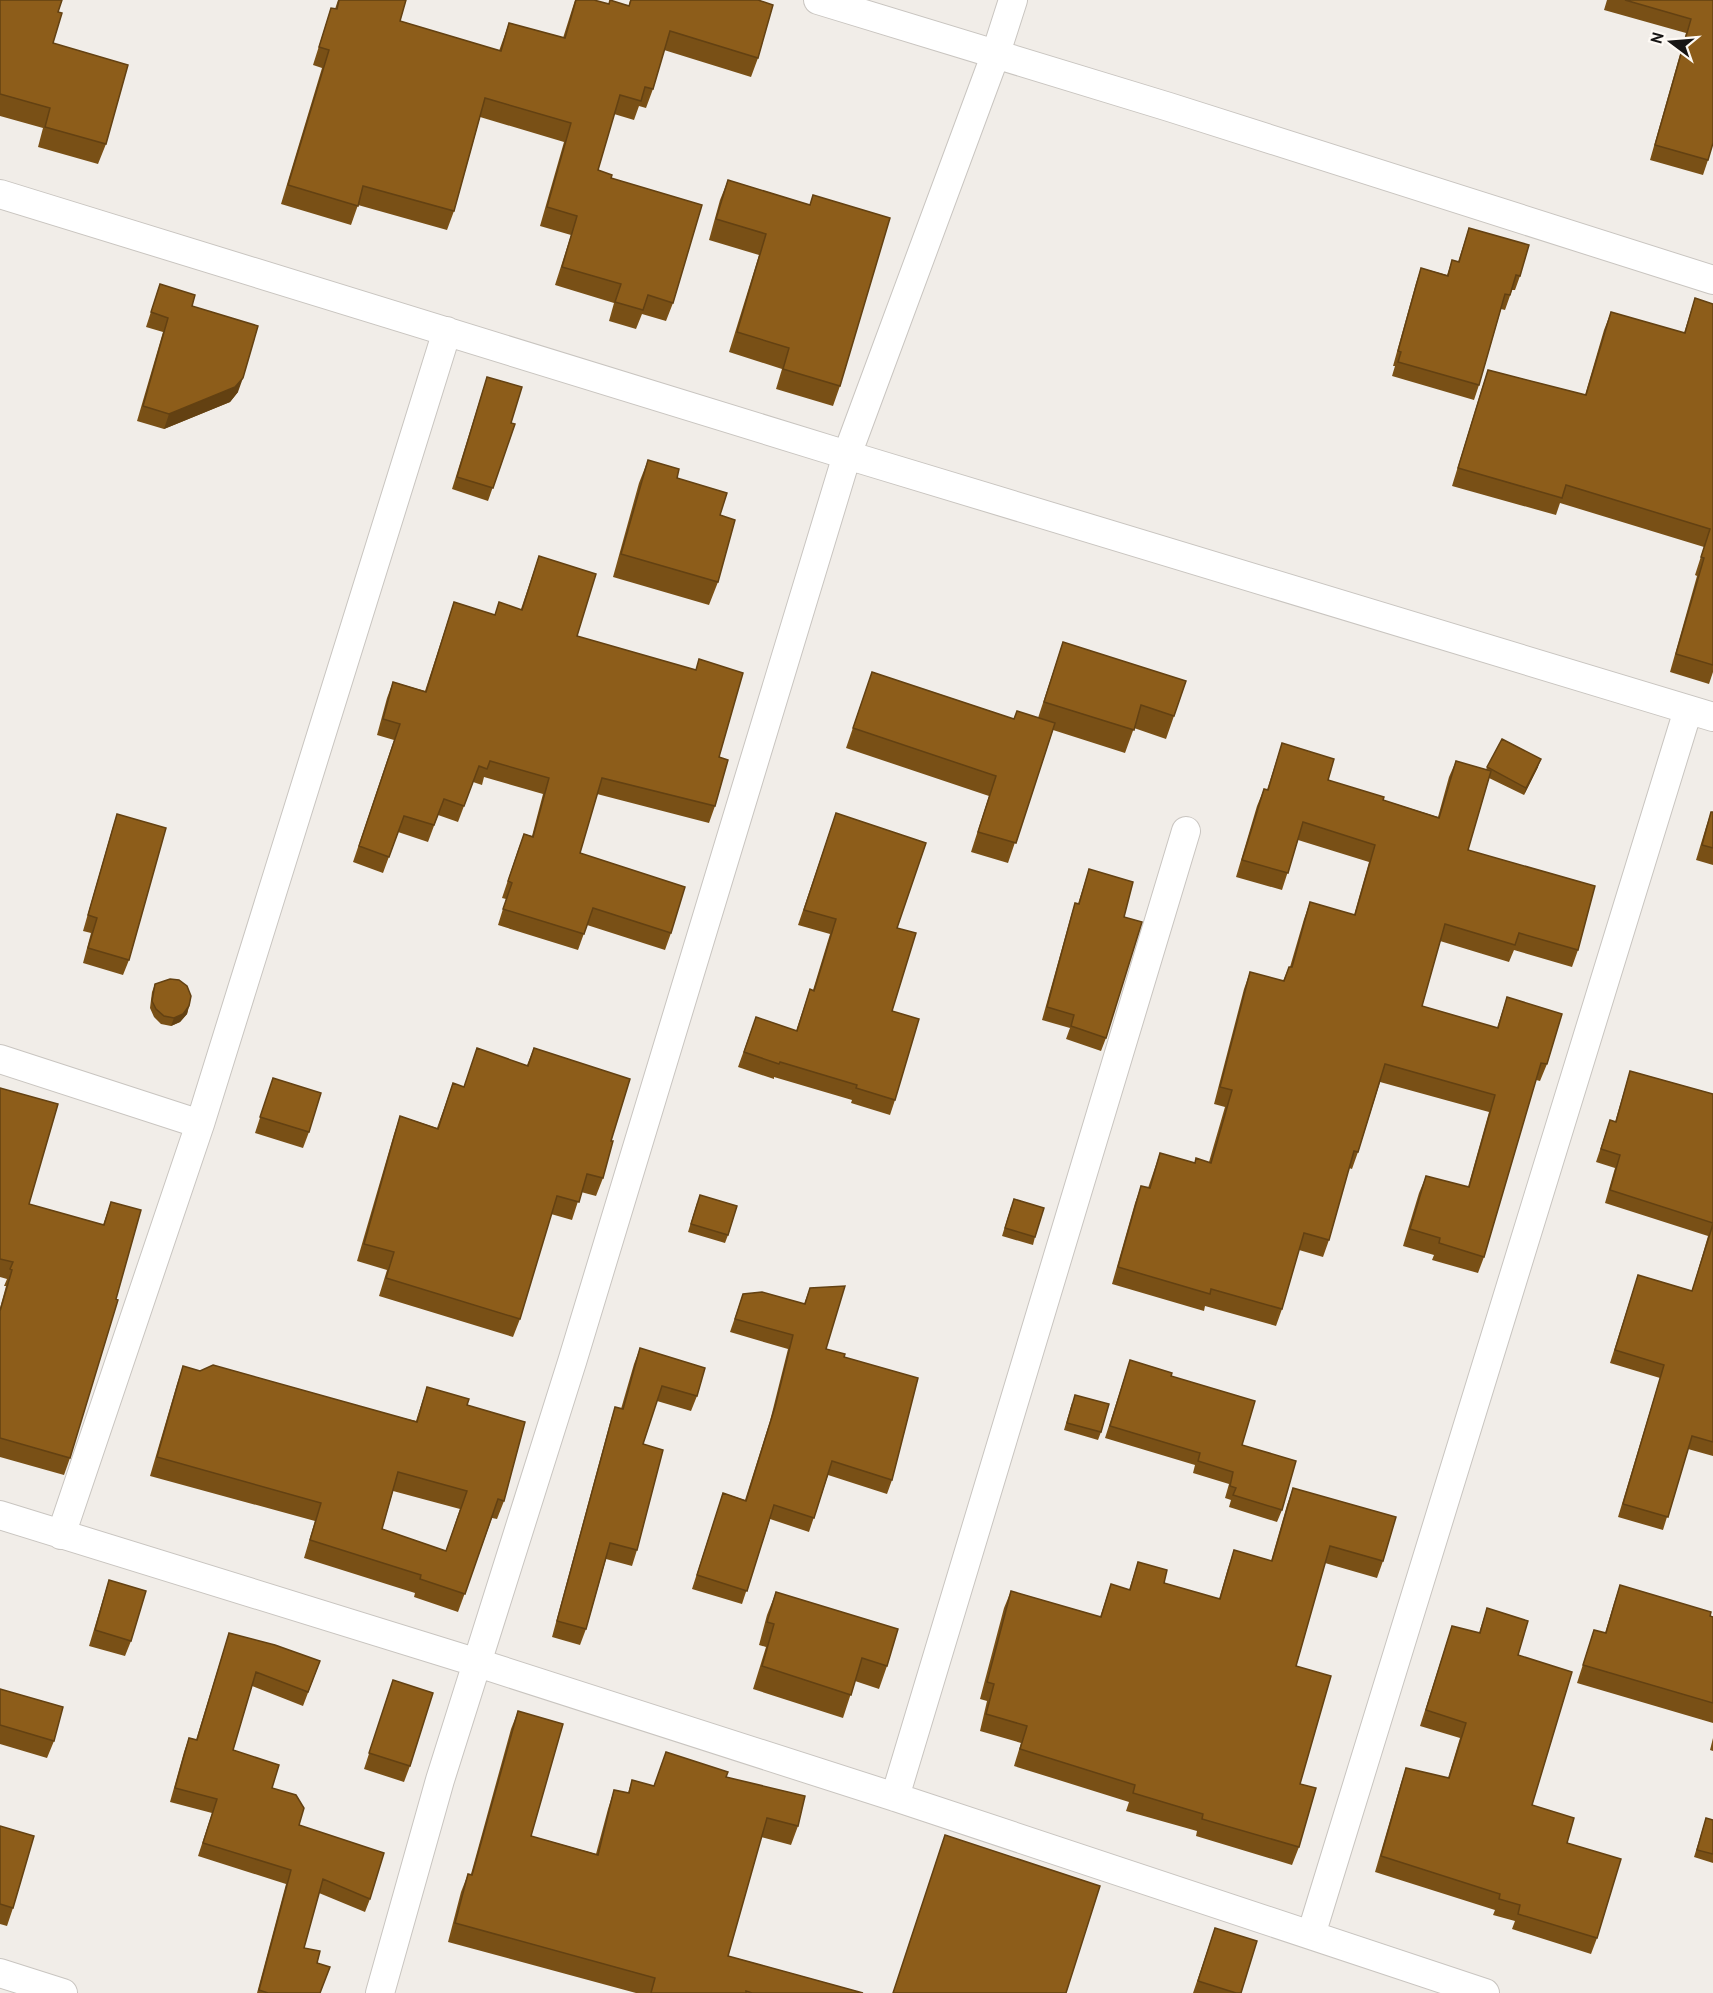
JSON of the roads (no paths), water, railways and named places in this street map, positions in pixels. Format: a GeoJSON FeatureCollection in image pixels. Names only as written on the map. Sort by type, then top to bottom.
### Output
{"type":"FeatureCollection","features":[{"type":"Feature","properties":{"kind":"street"},"geometry":{"type":"LineString","coordinates":[[818,0],[996,53],[1713,280]]}},
{"type":"Feature","properties":{"kind":"street"},"geometry":{"type":"LineString","coordinates":[[380,1993],[440,1780],[579,1339],[847,455],[996,53],[1013,0]]}},
{"type":"Feature","properties":{"kind":"street"},"geometry":{"type":"LineString","coordinates":[[0,194],[847,455],[1700,714],[1311,1935]]}},
{"type":"Feature","properties":{"kind":"street"},"geometry":{"type":"LineString","coordinates":[[61,1535],[200,1124],[447,331]]}},
{"type":"Feature","properties":{"kind":"street"},"geometry":{"type":"LineString","coordinates":[[895,1797],[1186,831]]}},
{"type":"Feature","properties":{"kind":"street"},"geometry":{"type":"LineString","coordinates":[[0,1059],[200,1124]]}},
{"type":"Feature","properties":{"kind":"street"},"geometry":{"type":"LineString","coordinates":[[0,1515],[478,1663],[895,1797],[1485,1993]]}},
{"type":"Feature","properties":{"kind":"street"},"geometry":{"type":"LineString","coordinates":[[0,1973],[63,1993]]}}]}
